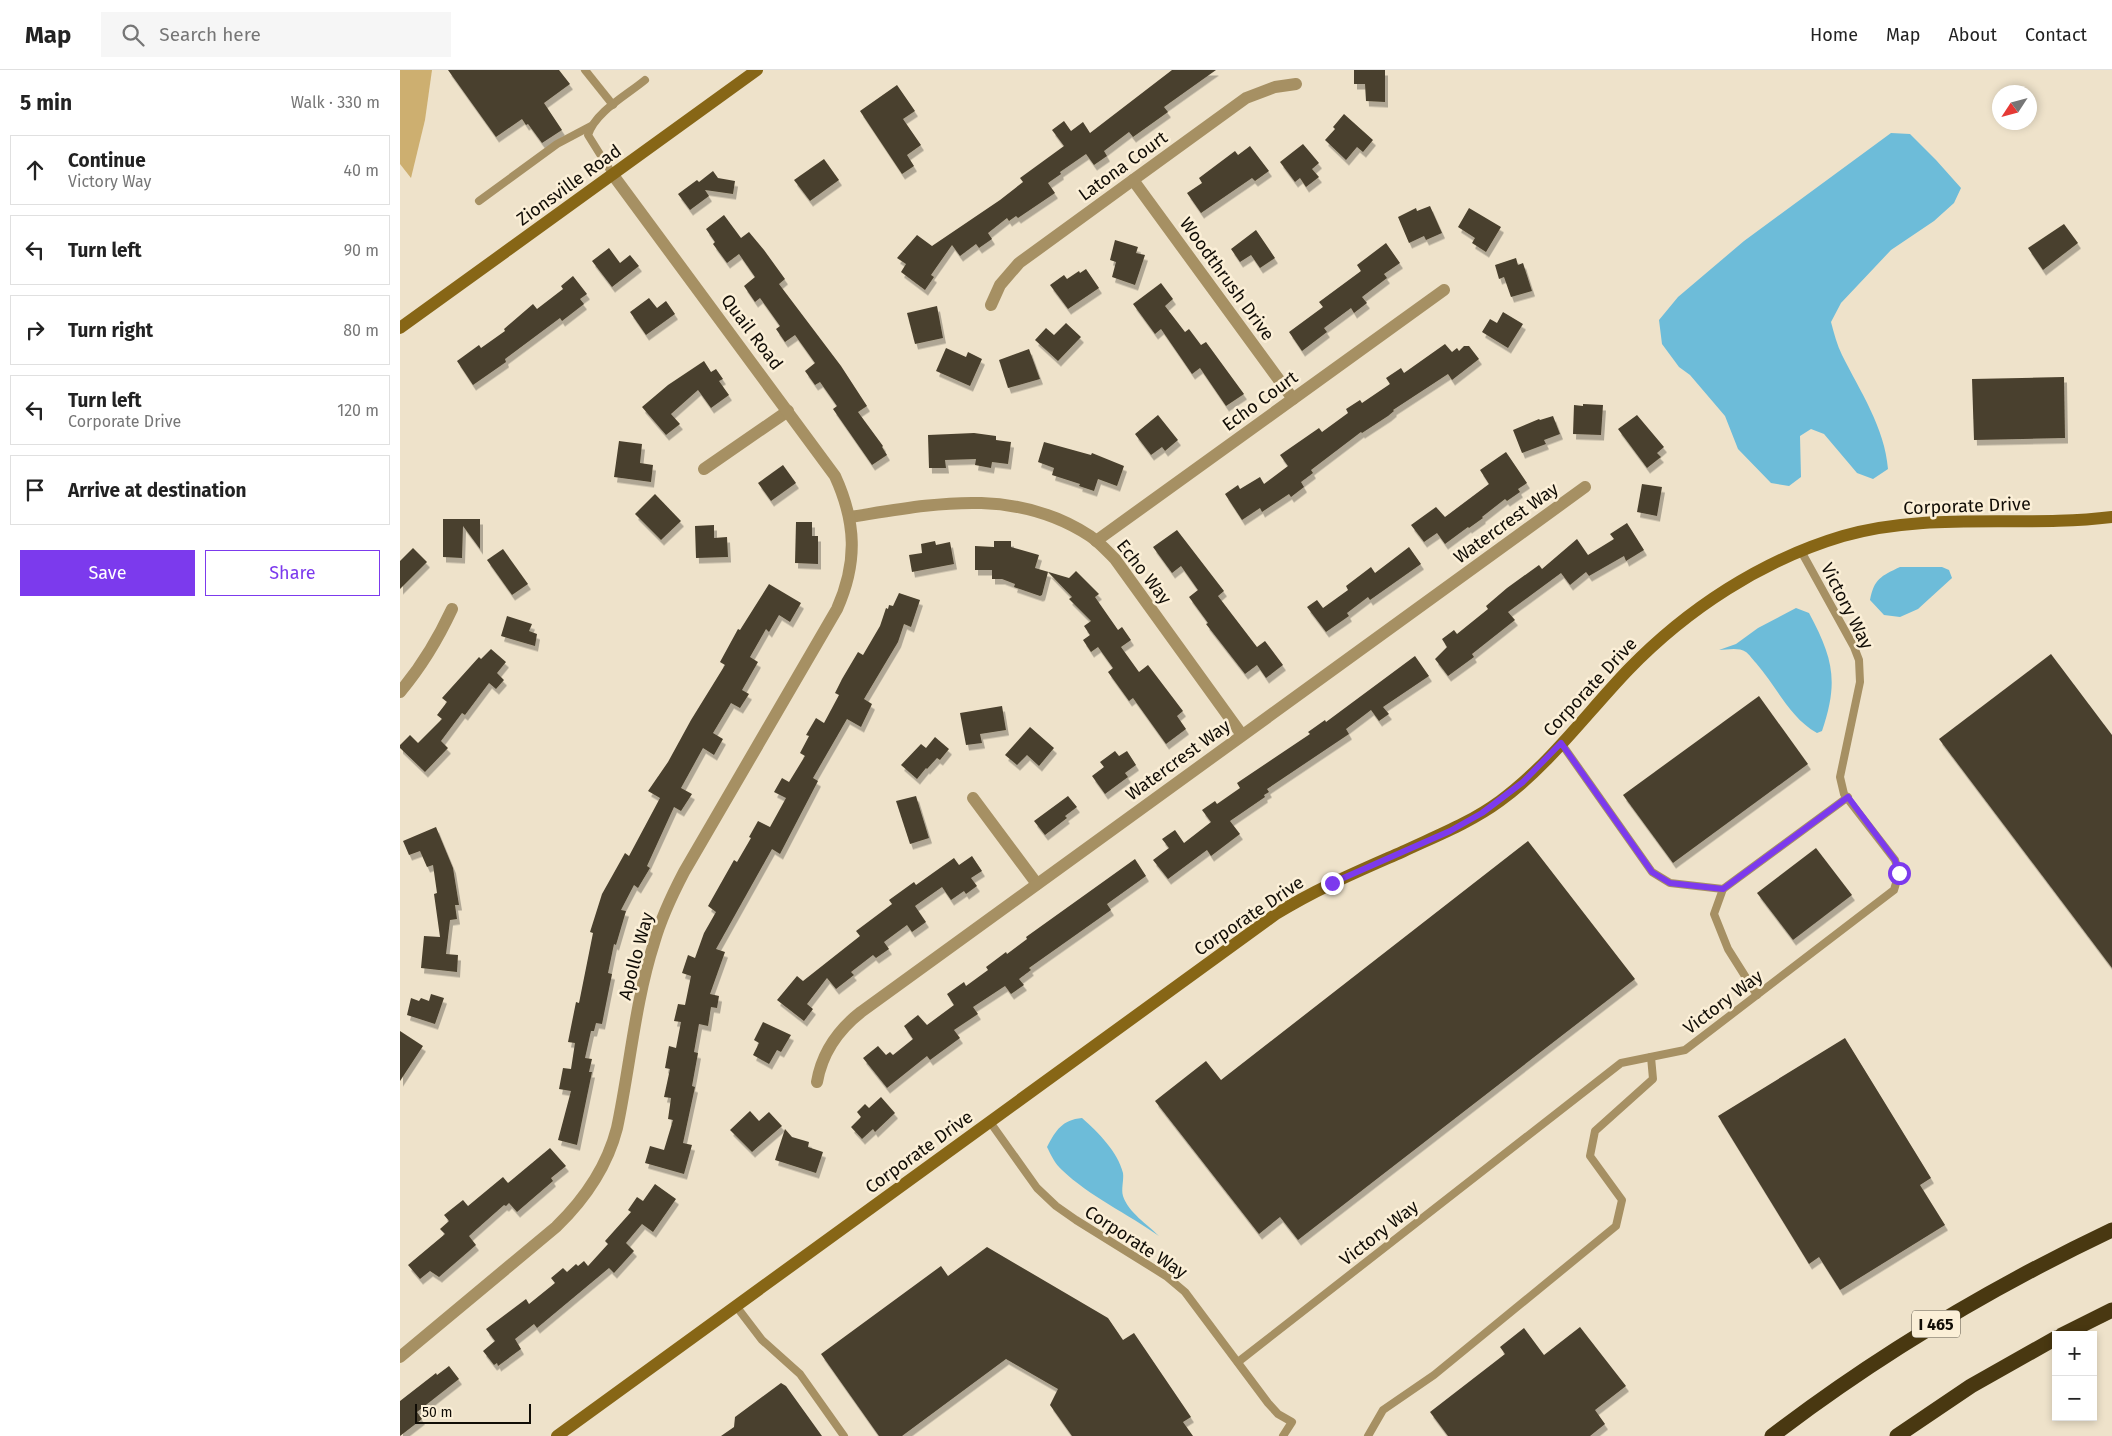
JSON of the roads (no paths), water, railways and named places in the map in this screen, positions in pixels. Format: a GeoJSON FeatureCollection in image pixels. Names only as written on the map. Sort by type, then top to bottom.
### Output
{"type":"FeatureCollection","features":[{"type":"Feature","properties":{"kind":"highway","name":"I 465"},"geometry":{"type":"LineString","coordinates":[[1772,1436],[1857,1374],[1924,1331],[2030,1270],[2112,1230]]}},
{"type":"Feature","properties":{"kind":"highway"},"geometry":{"type":"LineString","coordinates":[[2070,1331],[2112,1310]]}},
{"type":"Feature","properties":{"kind":"highway"},"geometry":{"type":"LineString","coordinates":[[1897,1436],[1972,1386],[2052,1340]]}},
{"type":"Feature","properties":{"kind":"street","name":"Zionsville Road"},"geometry":{"type":"LineString","coordinates":[[400,328],[757,70]]}},
{"type":"Feature","properties":{"kind":"street","name":"Latona Court"},"geometry":{"type":"LineString","coordinates":[[992,304],[1000,285],[1019,263],[1246,98],[1275,87],[1296,84]]}},
{"type":"Feature","properties":{"kind":"street","name":"Quail Road"},"geometry":{"type":"LineString","coordinates":[[613,175],[835,476],[843,493],[850,517]]}},
{"type":"Feature","properties":{"kind":"street","name":"Woodthrush Drive"},"geometry":{"type":"LineString","coordinates":[[1133,180],[1293,399]]}},
{"type":"Feature","properties":{"kind":"street","name":"Echo Court"},"geometry":{"type":"LineString","coordinates":[[1096,541],[1444,290]]}},
{"type":"Feature","properties":{"kind":"street"},"geometry":{"type":"LineString","coordinates":[[704,469],[788,411]]}},
{"type":"Feature","properties":{"kind":"street","name":"Watercrest Way"},"geometry":{"type":"LineString","coordinates":[[817,1082],[828,1049],[850,1020],[1585,487]]}},
{"type":"Feature","properties":{"kind":"street","name":"Echo Way"},"geometry":{"type":"LineString","coordinates":[[850,517],[943,503],[979,502],[1016,507],[1044,514],[1074,526],[1096,541],[1115,559],[1242,735]]}},
{"type":"Feature","properties":{"kind":"street","name":"Apollo Way"},"geometry":{"type":"LineString","coordinates":[[400,1357],[556,1227],[578,1205],[607,1158],[617,1128],[644,978],[658,931],[684,872],[837,609],[848,582],[851,561],[853,539],[850,517]]}},
{"type":"Feature","properties":{"kind":"street","name":"Corporate Drive"},"geometry":{"type":"LineString","coordinates":[[557,1436],[1276,914],[1332,883],[1450,831],[1482,813],[1523,782],[1628,670],[1671,630],[1731,587],[1756,572],[1801,551],[1844,536],[1903,524],[2111,520]]}},
{"type":"Feature","properties":{"kind":"street"},"geometry":{"type":"LineString","coordinates":[[400,692],[437,641],[452,609]]}},
{"type":"Feature","properties":{"kind":"street"},"geometry":{"type":"LineString","coordinates":[[973,798],[1037,884]]}},
{"type":"Feature","properties":{"kind":"lane"},"geometry":{"type":"LineString","coordinates":[[585,70],[614,105]]}},
{"type":"Feature","properties":{"kind":"lane"},"geometry":{"type":"LineString","coordinates":[[479,201],[557,144],[591,126],[645,80]]}},
{"type":"Feature","properties":{"kind":"lane"},"geometry":{"type":"LineString","coordinates":[[591,126],[588,135],[613,175]]}},
{"type":"Feature","properties":{"kind":"lane","name":"Victory Way"},"geometry":{"type":"LineString","coordinates":[[1238,1362],[1621,1063],[1685,1050],[1890,896],[1896,887],[1899,873],[1895,860],[1841,788],[1840,778],[1860,682],[1859,660],[1854,647],[1801,551]]}},
{"type":"Feature","properties":{"kind":"lane"},"geometry":{"type":"LineString","coordinates":[[1561,743],[1652,872],[1670,883],[1723,889]]}},
{"type":"Feature","properties":{"kind":"lane"},"geometry":{"type":"LineString","coordinates":[[1757,995],[1728,949],[1714,914],[1723,889],[1848,797]]}},
{"type":"Feature","properties":{"kind":"lane"},"geometry":{"type":"LineString","coordinates":[[1368,1436],[1383,1410],[1434,1375],[1616,1226],[1622,1200],[1590,1156],[1595,1131],[1653,1079],[1651,1057]]}},
{"type":"Feature","properties":{"kind":"lane","name":"Corporate Way"},"geometry":{"type":"LineString","coordinates":[[990,1122],[1037,1188],[1051,1201],[1076,1220],[1176,1284],[1193,1302],[1268,1403],[1278,1414],[1292,1422],[1283,1436]]}},
{"type":"Feature","properties":{"kind":"lane"},"geometry":{"type":"LineString","coordinates":[[736,1306],[762,1340],[800,1374],[844,1436]]}},
{"type":"Feature","properties":{"kind":"water"},"geometry":{"type":"Polygon","coordinates":[[[1891,133],[1910,134],[1961,188],[1954,203],[1934,221],[1891,250],[1841,303],[1831,322],[1840,351],[1877,424],[1886,454],[1888,469],[1873,479],[1857,473],[1824,434],[1811,429],[1800,436],[1801,477],[1789,486],[1771,483],[1738,449],[1725,416],[1690,375],[1679,367],[1662,344],[1659,320],[1678,297],[1744,241],[1891,133]]]}},
{"type":"Feature","properties":{"kind":"water"},"geometry":{"type":"Polygon","coordinates":[[[1900,567],[1942,567],[1949,570],[1952,578],[1918,609],[1900,617],[1884,615],[1870,600],[1874,587],[1879,579],[1900,567]]]}},
{"type":"Feature","properties":{"kind":"water"},"geometry":{"type":"Polygon","coordinates":[[[1796,608],[1809,613],[1824,643],[1831,670],[1831,698],[1822,731],[1817,733],[1791,710],[1764,672],[1747,653],[1736,649],[1719,650],[1736,644],[1758,628],[1796,608]]]}},
{"type":"Feature","properties":{"kind":"water"},"geometry":{"type":"Polygon","coordinates":[[[1082,1118],[1101,1136],[1117,1158],[1123,1173],[1122,1193],[1129,1207],[1159,1236],[1096,1197],[1062,1170],[1055,1162],[1047,1147],[1053,1136],[1060,1127],[1069,1121],[1082,1118]]]}}]}
